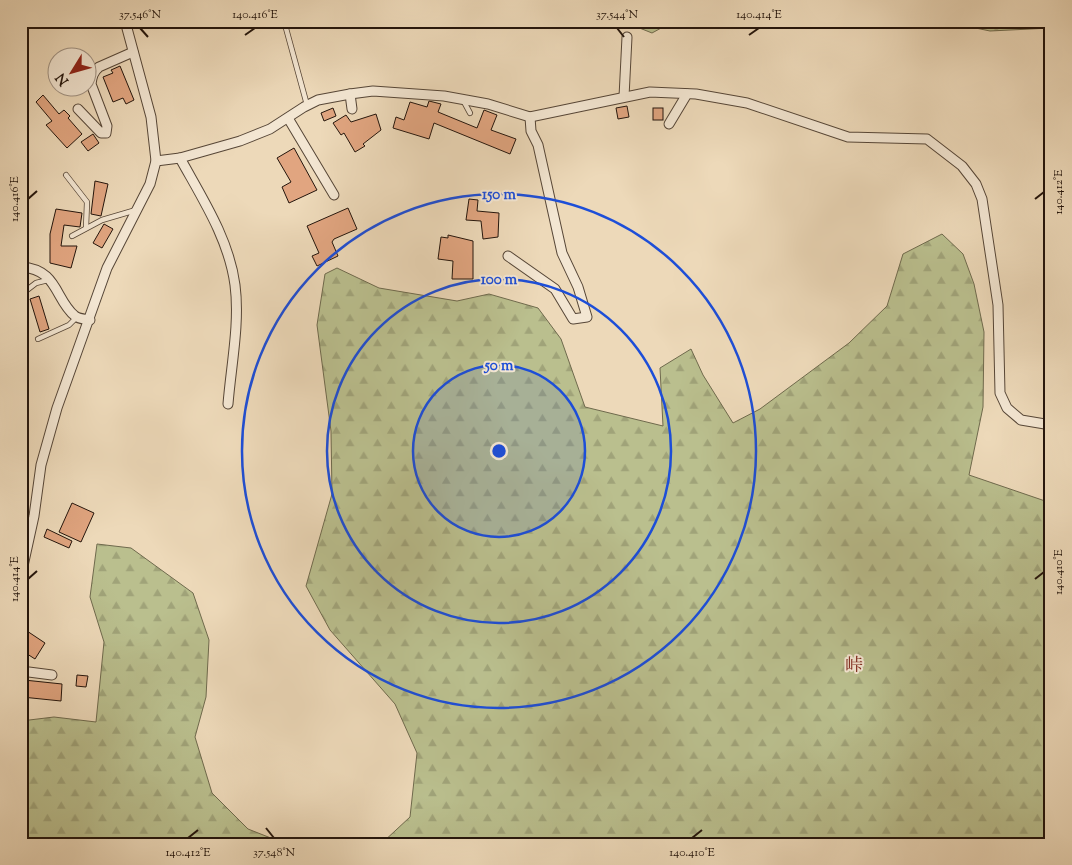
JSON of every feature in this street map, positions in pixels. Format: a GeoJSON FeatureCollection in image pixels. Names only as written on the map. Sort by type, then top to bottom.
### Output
{"type":"FeatureCollection","features":[{"type":"Feature","properties":{"kind":"street"},"geometry":{"type":"LineString","coordinates":[[21,575],[34,516],[41,465],[57,408],[107,268],[150,184],[156,161],[151,116],[125,21]]}},
{"type":"Feature","properties":{"kind":"street"},"geometry":{"type":"LineString","coordinates":[[624,96],[627,37]]}},
{"type":"Feature","properties":{"kind":"street"},"geometry":{"type":"LineString","coordinates":[[78,109],[101,133],[106,133],[107,126],[91,84],[92,78],[95,70],[133,52]]}},
{"type":"Feature","properties":{"kind":"street"},"geometry":{"type":"LineString","coordinates":[[156,161],[180,158],[240,142],[270,129],[318,100],[373,91],[444,96],[488,104],[530,117],[650,92],[718,96],[747,103],[848,137],[927,139],[962,166],[976,184],[982,199],[998,305],[1000,393],[1007,408],[1022,420],[1051,425]]}},
{"type":"Feature","properties":{"kind":"street"},"geometry":{"type":"LineString","coordinates":[[350,94],[352,109]]}},
{"type":"Feature","properties":{"kind":"street"},"geometry":{"type":"LineString","coordinates":[[669,124],[687,94]]}},
{"type":"Feature","properties":{"kind":"street"},"geometry":{"type":"LineString","coordinates":[[508,256],[555,289],[573,319],[587,317],[578,287],[562,253],[538,146],[531,131],[530,117]]}},
{"type":"Feature","properties":{"kind":"street"},"geometry":{"type":"LineString","coordinates":[[288,118],[334,194]]}},
{"type":"Feature","properties":{"kind":"street"},"geometry":{"type":"LineString","coordinates":[[180,158],[225,245],[235,283],[234,338],[228,404]]}},
{"type":"Feature","properties":{"kind":"street"},"geometry":{"type":"LineString","coordinates":[[21,267],[36,270],[49,280],[76,318],[90,320]]}},
{"type":"Feature","properties":{"kind":"street"},"geometry":{"type":"LineString","coordinates":[[21,671],[52,675]]}},
{"type":"Feature","properties":{"kind":"lane"},"geometry":{"type":"LineString","coordinates":[[21,23],[35,21]]}},
{"type":"Feature","properties":{"kind":"lane"},"geometry":{"type":"LineString","coordinates":[[284,21],[307,105]]}},
{"type":"Feature","properties":{"kind":"lane"},"geometry":{"type":"LineString","coordinates":[[463,100],[470,113]]}},
{"type":"Feature","properties":{"kind":"lane"},"geometry":{"type":"LineString","coordinates":[[66,175],[87,202],[86,228]]}},
{"type":"Feature","properties":{"kind":"lane"},"geometry":{"type":"LineString","coordinates":[[72,236],[102,220],[137,210]]}},
{"type":"Feature","properties":{"kind":"lane"},"geometry":{"type":"LineString","coordinates":[[23,293],[36,283],[49,280]]}},
{"type":"Feature","properties":{"kind":"lane"},"geometry":{"type":"LineString","coordinates":[[38,339],[69,325],[76,318]]}},
{"type":"Feature","properties":{"kind":"green space"},"geometry":{"type":"Polygon","coordinates":[[[622,21],[674,21],[652,33],[622,21]]]}},
{"type":"Feature","properties":{"kind":"green space"},"geometry":{"type":"Polygon","coordinates":[[[942,21],[1051,21],[1051,28],[990,31],[942,21]]]}},
{"type":"Feature","properties":{"kind":"green space"},"geometry":{"type":"Polygon","coordinates":[[[942,234],[963,254],[974,284],[984,332],[983,407],[969,475],[1051,503],[1051,844],[377,844],[382,843],[410,817],[417,753],[395,704],[330,630],[306,586],[332,494],[331,431],[317,325],[325,274],[337,268],[379,288],[457,301],[489,294],[538,308],[561,339],[585,407],[663,426],[660,368],[691,349],[703,375],[733,423],[760,409],[849,343],[887,306],[903,254],[942,234]]]}},
{"type":"Feature","properties":{"kind":"green space"},"geometry":{"type":"Polygon","coordinates":[[[97,544],[131,548],[193,593],[209,640],[206,697],[195,737],[212,793],[248,829],[286,844],[21,844],[21,721],[54,717],[96,722],[104,642],[90,597],[97,544]]]}},
{"type":"Feature","properties":{"kind":"building"},"geometry":{"type":"Polygon","coordinates":[[[120,66],[134,100],[126,104],[123,98],[113,102],[103,77],[113,73],[111,70],[120,66]]]}},
{"type":"Feature","properties":{"kind":"building"},"geometry":{"type":"Polygon","coordinates":[[[43,95],[59,114],[64,110],[70,116],[68,118],[82,134],[67,148],[46,125],[52,121],[36,102],[43,95]]]}},
{"type":"Feature","properties":{"kind":"building"},"geometry":{"type":"Polygon","coordinates":[[[429,101],[441,104],[438,112],[477,128],[484,110],[497,115],[491,130],[516,139],[510,154],[434,123],[429,139],[393,128],[396,117],[404,120],[410,102],[427,107],[429,101]]]}},
{"type":"Feature","properties":{"kind":"building"},"geometry":{"type":"Polygon","coordinates":[[[627,106],[629,117],[618,119],[616,108],[627,106]]]}},
{"type":"Feature","properties":{"kind":"building"},"geometry":{"type":"Polygon","coordinates":[[[333,108],[336,116],[324,121],[321,113],[333,108]]]}},
{"type":"Feature","properties":{"kind":"building"},"geometry":{"type":"Polygon","coordinates":[[[653,108],[663,108],[663,120],[653,120],[653,108]]]}},
{"type":"Feature","properties":{"kind":"building"},"geometry":{"type":"Polygon","coordinates":[[[376,114],[381,130],[363,144],[365,146],[355,152],[344,133],[341,135],[333,123],[346,115],[351,122],[376,114]]]}},
{"type":"Feature","properties":{"kind":"building"},"geometry":{"type":"Polygon","coordinates":[[[93,134],[99,143],[88,151],[81,142],[93,134]]]}},
{"type":"Feature","properties":{"kind":"building"},"geometry":{"type":"Polygon","coordinates":[[[294,148],[317,190],[289,203],[282,187],[291,182],[277,158],[294,148]]]}},
{"type":"Feature","properties":{"kind":"building"},"geometry":{"type":"Polygon","coordinates":[[[95,181],[108,184],[101,216],[91,214],[95,181]]]}},
{"type":"Feature","properties":{"kind":"building"},"geometry":{"type":"Polygon","coordinates":[[[469,199],[478,200],[477,211],[499,213],[498,237],[483,239],[481,221],[466,220],[469,199]]]}},
{"type":"Feature","properties":{"kind":"building"},"geometry":{"type":"Polygon","coordinates":[[[348,208],[357,229],[334,239],[332,242],[338,256],[317,266],[312,256],[319,253],[307,226],[348,208]]]}},
{"type":"Feature","properties":{"kind":"building"},"geometry":{"type":"Polygon","coordinates":[[[56,209],[82,213],[80,227],[64,225],[61,246],[77,246],[71,268],[50,263],[50,234],[56,209]]]}},
{"type":"Feature","properties":{"kind":"building"},"geometry":{"type":"Polygon","coordinates":[[[104,224],[113,229],[102,248],[93,243],[104,224]]]}},
{"type":"Feature","properties":{"kind":"building"},"geometry":{"type":"Polygon","coordinates":[[[448,235],[473,241],[473,279],[452,279],[453,261],[438,259],[441,237],[448,238],[448,235]]]}},
{"type":"Feature","properties":{"kind":"building"},"geometry":{"type":"Polygon","coordinates":[[[39,296],[49,329],[40,332],[30,299],[39,296]]]}},
{"type":"Feature","properties":{"kind":"building"},"geometry":{"type":"Polygon","coordinates":[[[72,503],[94,513],[81,542],[59,532],[72,503]]]}},
{"type":"Feature","properties":{"kind":"building"},"geometry":{"type":"Polygon","coordinates":[[[47,529],[72,541],[69,548],[44,537],[47,529]]]}},
{"type":"Feature","properties":{"kind":"building"},"geometry":{"type":"Polygon","coordinates":[[[21,627],[45,643],[35,659],[21,650],[21,627]]]}},
{"type":"Feature","properties":{"kind":"building"},"geometry":{"type":"Polygon","coordinates":[[[77,675],[88,676],[86,687],[76,686],[77,675]]]}},
{"type":"Feature","properties":{"kind":"building"},"geometry":{"type":"Polygon","coordinates":[[[24,680],[62,684],[61,701],[22,697],[24,680]]]}},
{"type":"Feature","properties":{"kind":"district","name":"峠"},"geometry":{"type":"Point","coordinates":[854,665]}}]}
